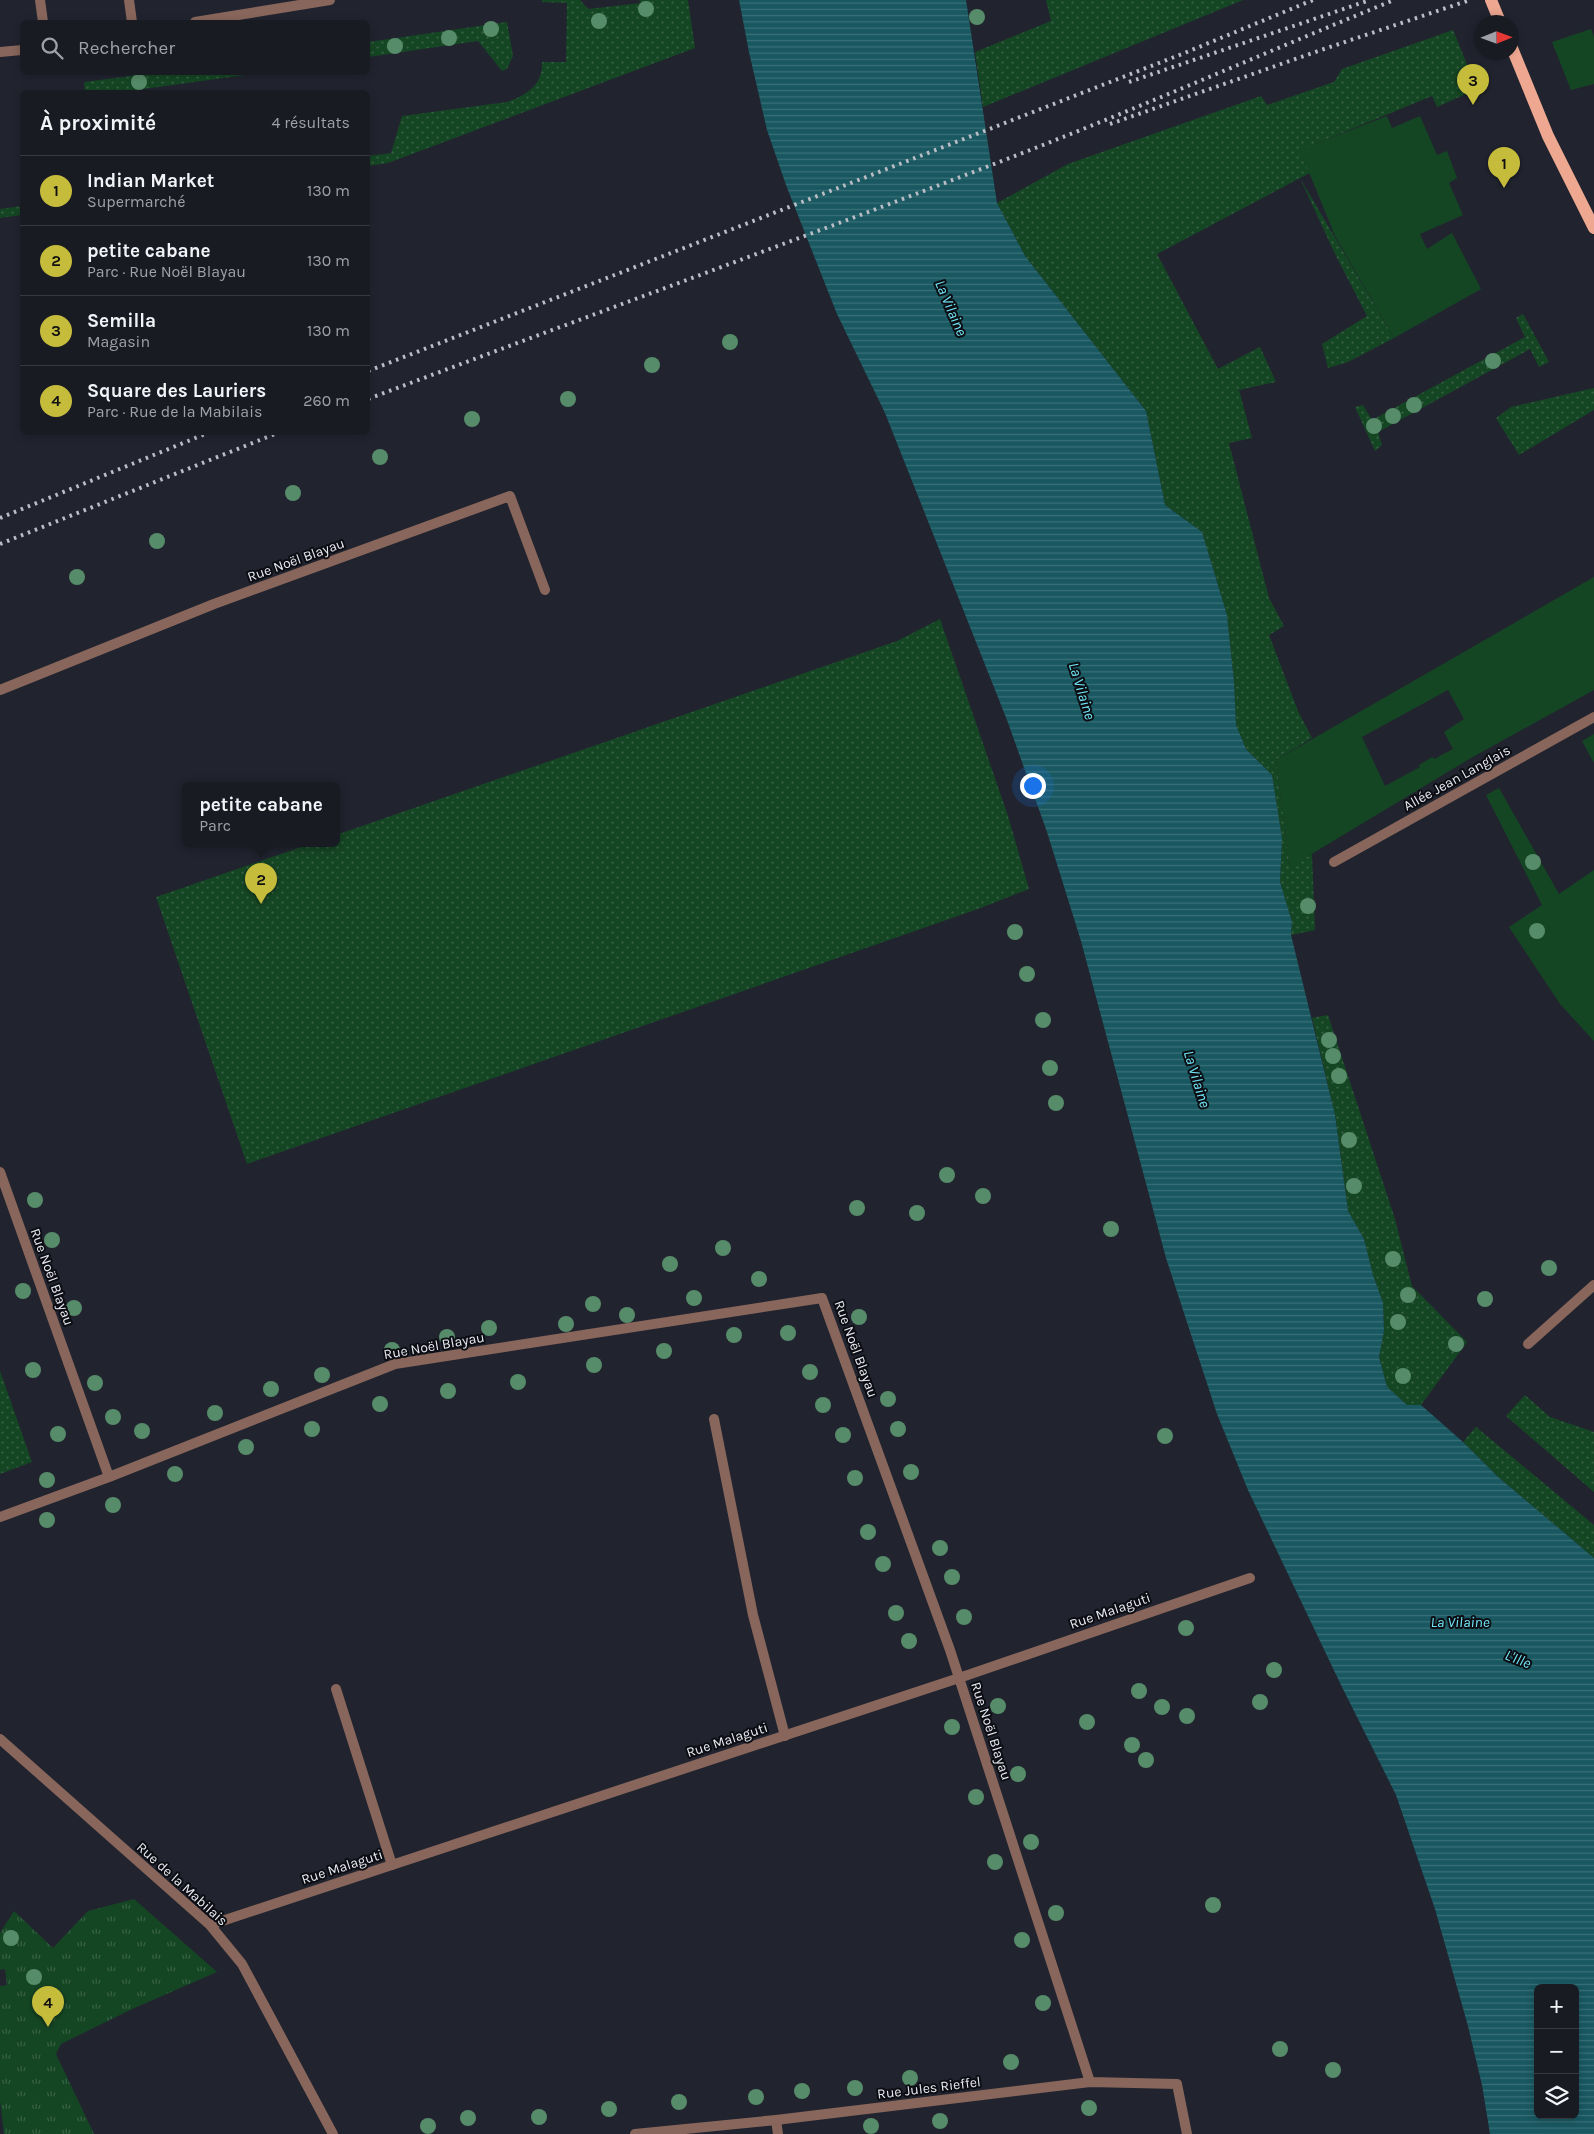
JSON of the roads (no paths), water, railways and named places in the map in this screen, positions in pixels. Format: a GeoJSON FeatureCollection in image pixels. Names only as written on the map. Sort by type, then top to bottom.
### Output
{"type":"FeatureCollection","features":[{"type":"Feature","properties":{"kind":"main road"},"geometry":{"type":"LineString","coordinates":[[1491,0],[1497,15]]}},
{"type":"Feature","properties":{"kind":"main road"},"geometry":{"type":"LineString","coordinates":[[1517,60],[1548,136],[1594,228]]}},
{"type":"Feature","properties":{"kind":"street"},"geometry":{"type":"LineString","coordinates":[[40,0],[43,20]]}},
{"type":"Feature","properties":{"kind":"street"},"geometry":{"type":"LineString","coordinates":[[129,0],[132,20]]}},
{"type":"Feature","properties":{"kind":"street"},"geometry":{"type":"LineString","coordinates":[[207,20],[330,0]]}},
{"type":"Feature","properties":{"kind":"street"},"geometry":{"type":"LineString","coordinates":[[0,52],[20,50]]}},
{"type":"Feature","properties":{"kind":"street","name":"Rue Noël Blayau"},"geometry":{"type":"LineString","coordinates":[[0,690],[214,604],[510,496],[545,590]]}},
{"type":"Feature","properties":{"kind":"street","name":"Allée Jean Langlais"},"geometry":{"type":"LineString","coordinates":[[1334,862],[1594,717]]}},
{"type":"Feature","properties":{"kind":"street","name":"Rue Noël Blayau"},"geometry":{"type":"LineString","coordinates":[[0,1172],[109,1477]]}},
{"type":"Feature","properties":{"kind":"street"},"geometry":{"type":"LineString","coordinates":[[1528,1344],[1594,1285]]}},
{"type":"Feature","properties":{"kind":"street","name":"Rue Noël Blayau"},"geometry":{"type":"LineString","coordinates":[[0,1517],[109,1477],[395,1364],[822,1298],[960,1678],[1090,2082]]}},
{"type":"Feature","properties":{"kind":"street"},"geometry":{"type":"LineString","coordinates":[[714,1419],[753,1615],[785,1736]]}},
{"type":"Feature","properties":{"kind":"street","name":"Rue Malaguti"},"geometry":{"type":"LineString","coordinates":[[210,1925],[960,1678],[1250,1578]]}},
{"type":"Feature","properties":{"kind":"street"},"geometry":{"type":"LineString","coordinates":[[336,1688],[392,1865]]}},
{"type":"Feature","properties":{"kind":"street","name":"Rue de la Mabilais"},"geometry":{"type":"LineString","coordinates":[[0,1739],[210,1925],[242,1964],[333,2134]]}},
{"type":"Feature","properties":{"kind":"street","name":"Rue Jules Rieffel"},"geometry":{"type":"LineString","coordinates":[[635,2134],[776,2120],[1090,2082],[1177,2084],[1187,2134]]}},
{"type":"Feature","properties":{"kind":"street"},"geometry":{"type":"LineString","coordinates":[[776,2120],[778,2134]]}},
{"type":"Feature","properties":{"kind":"water","name":"La Vilaine"},"geometry":{"type":"Polygon","coordinates":[[[739,0],[966,0],[997,203],[1025,256],[1146,411],[1165,505],[1202,532],[1227,615],[1234,682],[1236,725],[1246,749],[1272,775],[1282,838],[1280,882],[1292,922],[1291,935],[1335,1115],[1348,1211],[1364,1239],[1373,1275],[1383,1303],[1384,1331],[1379,1357],[1387,1387],[1407,1405],[1421,1405],[1463,1442],[1497,1476],[1594,1558],[1594,2134],[1490,2134],[1482,2085],[1468,2026],[1435,1909],[1396,1795],[1248,1490],[1217,1414],[1166,1258],[1081,941],[1047,832],[1007,720],[885,413],[837,314],[786,185],[767,130],[739,0]]]}},
{"type":"Feature","properties":{"kind":"railway"},"geometry":{"type":"LineString","coordinates":[[370,370],[1182,54],[1313,0]]}},
{"type":"Feature","properties":{"kind":"railway"},"geometry":{"type":"LineString","coordinates":[[1129,82],[1370,0]]}},
{"type":"Feature","properties":{"kind":"railway"},"geometry":{"type":"LineString","coordinates":[[370,398],[1020,154],[1394,0]]}},
{"type":"Feature","properties":{"kind":"railway"},"geometry":{"type":"LineString","coordinates":[[1110,124],[1470,0]]}},
{"type":"Feature","properties":{"kind":"railway"},"geometry":{"type":"LineString","coordinates":[[0,518],[203,435]]}},
{"type":"Feature","properties":{"kind":"railway"},"geometry":{"type":"LineString","coordinates":[[0,544],[272,435]]}},
{"type":"Feature","properties":{"kind":"place","name":"Semilla"},"geometry":{"type":"Point","coordinates":[1473,105]}},
{"type":"Feature","properties":{"kind":"place","name":"Indian Market"},"geometry":{"type":"Point","coordinates":[1504,188]}},
{"type":"Feature","properties":{"kind":"place","name":"petite cabane"},"geometry":{"type":"Point","coordinates":[261,904]}},
{"type":"Feature","properties":{"kind":"place","name":"Square des Lauriers"},"geometry":{"type":"Point","coordinates":[48,2027]}},
{"type":"Feature","properties":{"kind":"water label","name":"L'Ille"},"geometry":{"type":"Point","coordinates":[1518,1659]}}]}
